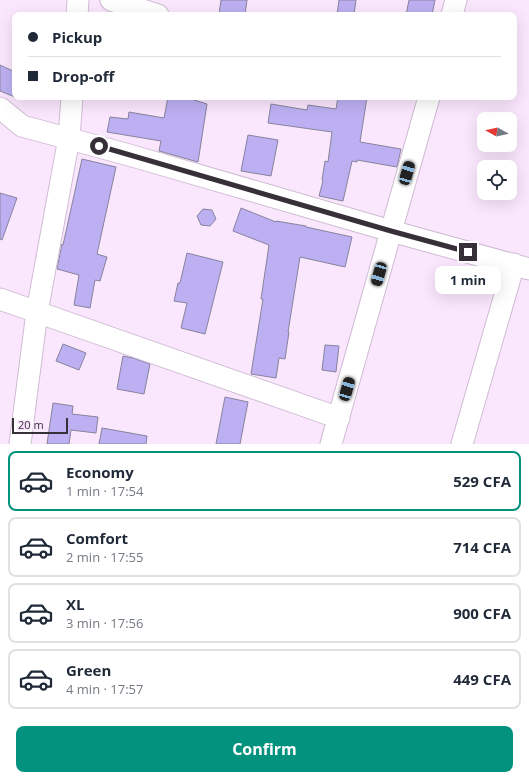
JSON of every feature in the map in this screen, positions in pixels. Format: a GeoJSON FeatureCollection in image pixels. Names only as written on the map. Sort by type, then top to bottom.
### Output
{"type":"FeatureCollection","features":[{"type":"Feature","properties":{"kind":"street"},"geometry":{"type":"LineString","coordinates":[[77,12],[78,0]]}},
{"type":"Feature","properties":{"kind":"street"},"geometry":{"type":"LineString","coordinates":[[111,0],[149,12]]}},
{"type":"Feature","properties":{"kind":"street"},"geometry":{"type":"LineString","coordinates":[[453,12],[456,0]]}},
{"type":"Feature","properties":{"kind":"street"},"geometry":{"type":"LineString","coordinates":[[20,444],[37,312],[69,138],[72,100]]}},
{"type":"Feature","properties":{"kind":"street"},"geometry":{"type":"LineString","coordinates":[[332,444],[391,231],[424,100]]}},
{"type":"Feature","properties":{"kind":"street"},"geometry":{"type":"LineString","coordinates":[[0,108],[22,126],[129,154],[391,231],[522,266],[462,444]]}},
{"type":"Feature","properties":{"kind":"street"},"geometry":{"type":"LineString","coordinates":[[0,299],[339,418]]}},
{"type":"Feature","properties":{"kind":"building"},"geometry":{"type":"Polygon","coordinates":[[[221,0],[247,0],[245,12],[219,12],[221,0]]]}},
{"type":"Feature","properties":{"kind":"building"},"geometry":{"type":"Polygon","coordinates":[[[339,0],[356,0],[354,12],[337,12],[339,0]]]}},
{"type":"Feature","properties":{"kind":"building"},"geometry":{"type":"Polygon","coordinates":[[[409,0],[435,0],[433,12],[407,12],[409,0]]]}},
{"type":"Feature","properties":{"kind":"building"},"geometry":{"type":"Polygon","coordinates":[[[0,65],[12,71],[12,96],[0,91],[0,65]]]}},
{"type":"Feature","properties":{"kind":"building"},"geometry":{"type":"Polygon","coordinates":[[[167,100],[194,100],[207,104],[198,162],[159,151],[161,141],[107,132],[110,117],[128,119],[129,112],[164,118],[167,100]]]}},
{"type":"Feature","properties":{"kind":"building"},"geometry":{"type":"Polygon","coordinates":[[[338,100],[367,100],[360,142],[401,149],[397,167],[357,160],[357,162],[352,161],[343,201],[319,196],[323,181],[325,161],[328,162],[332,132],[268,123],[271,104],[307,110],[308,105],[336,109],[338,100]]]}},
{"type":"Feature","properties":{"kind":"building"},"geometry":{"type":"Polygon","coordinates":[[[248,135],[278,140],[271,176],[241,171],[248,135]]]}},
{"type":"Feature","properties":{"kind":"building"},"geometry":{"type":"Polygon","coordinates":[[[82,159],[116,167],[97,254],[107,257],[100,281],[95,280],[90,308],[74,305],[79,275],[57,269],[82,159]]]}},
{"type":"Feature","properties":{"kind":"building"},"geometry":{"type":"Polygon","coordinates":[[[0,193],[17,198],[2,240],[0,239],[0,193]]]}},
{"type":"Feature","properties":{"kind":"building"},"geometry":{"type":"Polygon","coordinates":[[[241,208],[276,222],[306,226],[352,237],[345,267],[300,257],[285,359],[279,358],[276,378],[251,374],[263,299],[261,299],[269,245],[233,231],[241,208]]]}},
{"type":"Feature","properties":{"kind":"building"},"geometry":{"type":"Polygon","coordinates":[[[203,209],[212,210],[216,219],[210,226],[201,225],[197,216],[203,209]]]}},
{"type":"Feature","properties":{"kind":"building"},"geometry":{"type":"Polygon","coordinates":[[[187,253],[223,262],[205,334],[181,328],[187,303],[174,301],[187,253]]]}},
{"type":"Feature","properties":{"kind":"building"},"geometry":{"type":"Polygon","coordinates":[[[63,344],[86,353],[79,370],[56,361],[63,344]]]}},
{"type":"Feature","properties":{"kind":"building"},"geometry":{"type":"Polygon","coordinates":[[[325,345],[339,346],[336,372],[322,370],[325,345]]]}},
{"type":"Feature","properties":{"kind":"building"},"geometry":{"type":"Polygon","coordinates":[[[123,356],[150,364],[144,394],[117,389],[123,356]]]}},
{"type":"Feature","properties":{"kind":"building"},"geometry":{"type":"Polygon","coordinates":[[[225,397],[248,402],[240,444],[216,444],[225,397]]]}},
{"type":"Feature","properties":{"kind":"building"},"geometry":{"type":"Polygon","coordinates":[[[53,403],[73,406],[72,414],[98,417],[96,433],[71,430],[69,444],[47,444],[53,403]]]}},
{"type":"Feature","properties":{"kind":"building"},"geometry":{"type":"Polygon","coordinates":[[[102,428],[147,436],[146,444],[99,444],[102,428]]]}},
{"type":"Feature","properties":{"kind":"route"},"geometry":{"type":"LineString","coordinates":[[99,146],[468,252]]}}]}
